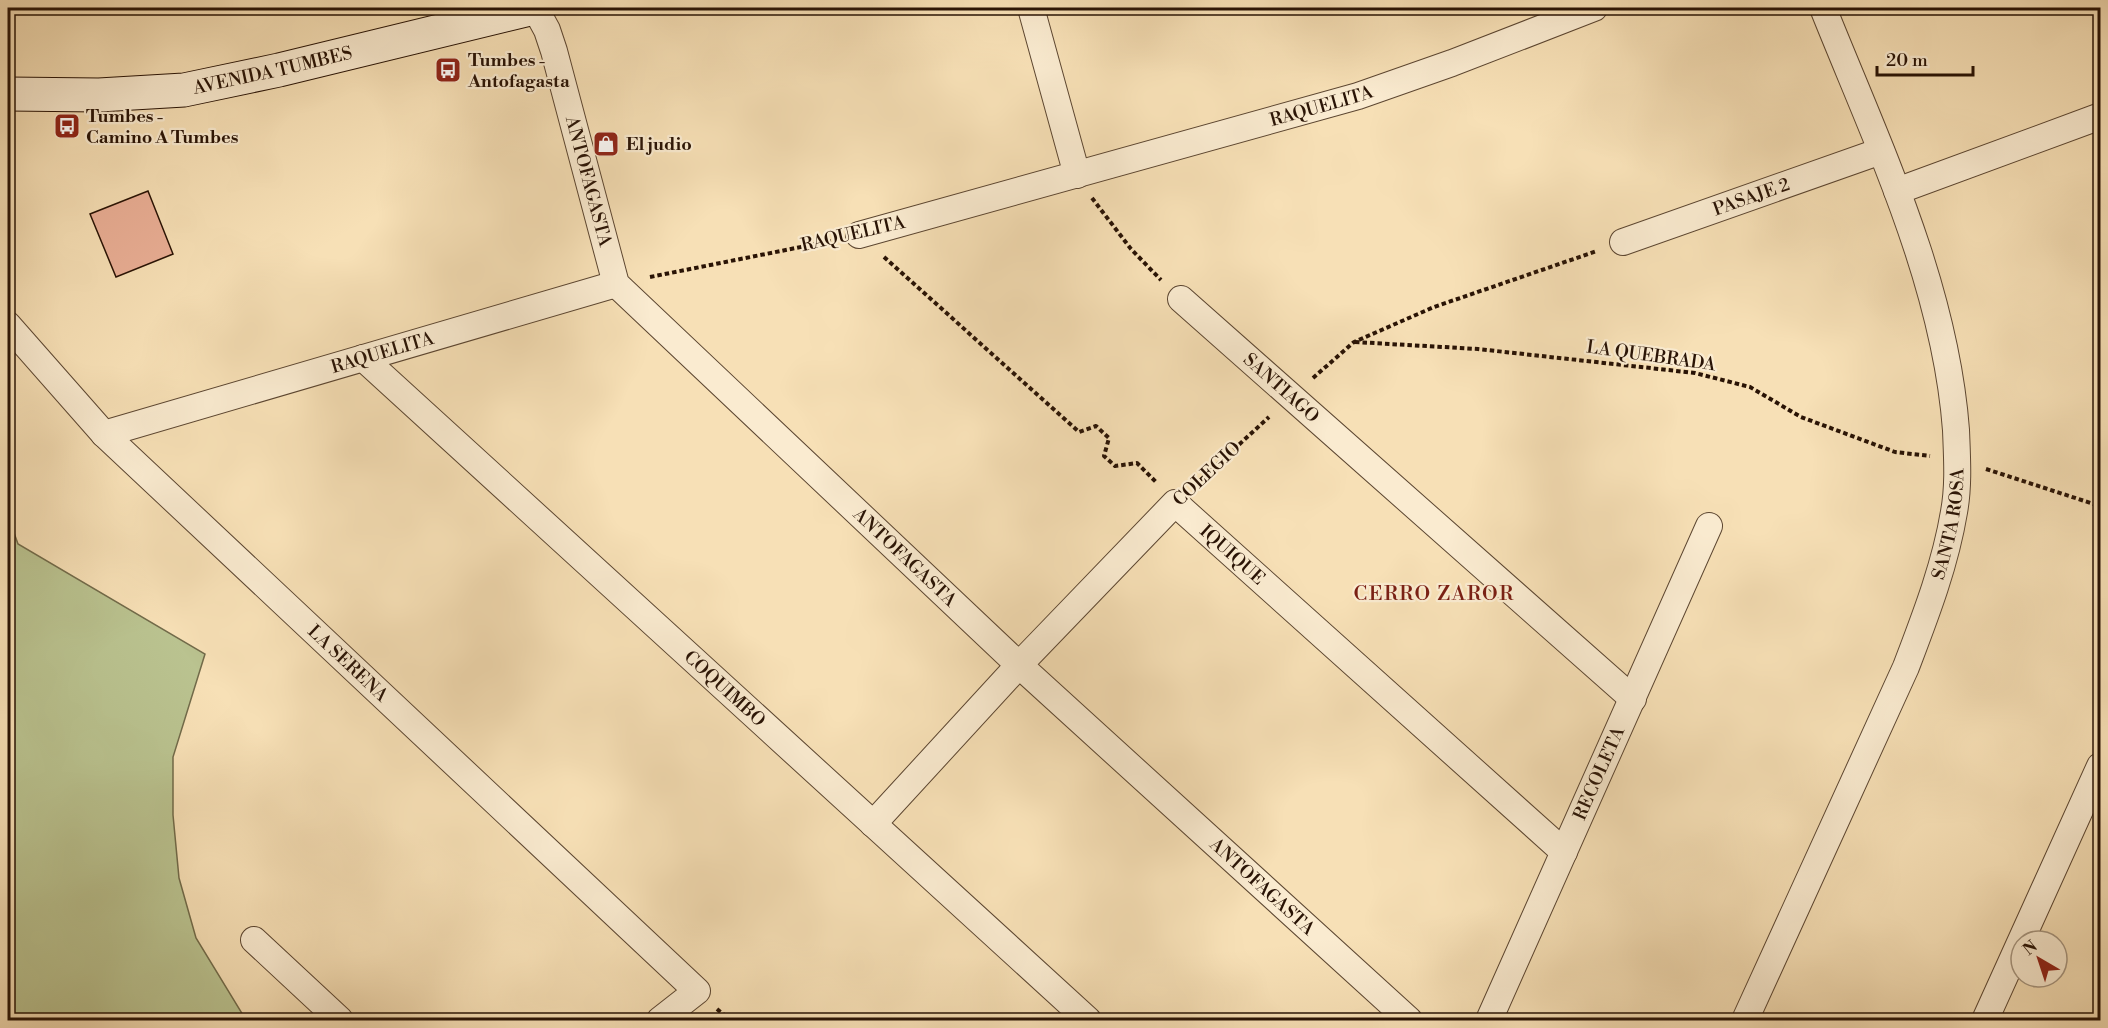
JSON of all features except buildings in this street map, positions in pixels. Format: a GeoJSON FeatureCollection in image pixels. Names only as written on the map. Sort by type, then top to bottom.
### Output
{"type":"FeatureCollection","features":[{"type":"Feature","properties":{"kind":"main road","name":"AVENIDA TUMBES"},"geometry":{"type":"LineString","coordinates":[[8,94],[99,95],[194,88],[279,70],[535,8]]}},
{"type":"Feature","properties":{"kind":"street","name":"ANTOFAGASTA"},"geometry":{"type":"LineString","coordinates":[[535,8],[547,30],[554,51],[616,284],[1019,665],[1409,1020]]}},
{"type":"Feature","properties":{"kind":"street"},"geometry":{"type":"LineString","coordinates":[[1031,8],[1077,175]]}},
{"type":"Feature","properties":{"kind":"street","name":"RAQUELITA"},"geometry":{"type":"LineString","coordinates":[[859,235],[1358,96],[1452,63],[1594,8]]}},
{"type":"Feature","properties":{"kind":"street","name":"SANTA ROSA"},"geometry":{"type":"LineString","coordinates":[[1745,1020],[1906,668],[1943,560],[1954,510],[1958,459],[1947,360],[1932,296],[1897,191],[1823,8]]}},
{"type":"Feature","properties":{"kind":"street"},"geometry":{"type":"LineString","coordinates":[[1897,191],[2099,119]]}},
{"type":"Feature","properties":{"kind":"street","name":"PASAJE 2"},"geometry":{"type":"LineString","coordinates":[[1623,242],[1881,151]]}},
{"type":"Feature","properties":{"kind":"street","name":"RAQUELITA"},"geometry":{"type":"LineString","coordinates":[[104,434],[616,284]]}},
{"type":"Feature","properties":{"kind":"street","name":"SANTIAGO"},"geometry":{"type":"LineString","coordinates":[[1181,299],[1633,699]]}},
{"type":"Feature","properties":{"kind":"street","name":"LA SERENA"},"geometry":{"type":"LineString","coordinates":[[8,326],[104,434],[697,991],[660,1020]]}},
{"type":"Feature","properties":{"kind":"street","name":"COQUIMBO"},"geometry":{"type":"LineString","coordinates":[[363,358],[1088,1020]]}},
{"type":"Feature","properties":{"kind":"street","name":"COLEGIO"},"geometry":{"type":"LineString","coordinates":[[873,824],[1019,665],[1175,503]]}},
{"type":"Feature","properties":{"kind":"street","name":"IQUIQUE"},"geometry":{"type":"LineString","coordinates":[[1175,503],[1564,852]]}},
{"type":"Feature","properties":{"kind":"street","name":"RECOLETA"},"geometry":{"type":"LineString","coordinates":[[1489,1020],[1709,526]]}},
{"type":"Feature","properties":{"kind":"street"},"geometry":{"type":"LineString","coordinates":[[1985,1020],[2100,766]]}},
{"type":"Feature","properties":{"kind":"street"},"geometry":{"type":"LineString","coordinates":[[254,940],[340,1020]]}},
{"type":"Feature","properties":{"kind":"path"},"geometry":{"type":"LineString","coordinates":[[1077,175],[1131,249],[1181,299]]}},
{"type":"Feature","properties":{"kind":"path","name":"RAQUELITA"},"geometry":{"type":"LineString","coordinates":[[616,284],[859,235]]}},
{"type":"Feature","properties":{"kind":"path"},"geometry":{"type":"LineString","coordinates":[[859,235],[1078,432],[1095,426],[1109,438],[1104,456],[1115,466],[1137,463],[1175,503]]}},
{"type":"Feature","properties":{"kind":"path","name":"COLEGIO"},"geometry":{"type":"LineString","coordinates":[[1175,503],[1354,342],[1434,307],[1623,242]]}},
{"type":"Feature","properties":{"kind":"path","name":"LA QUEBRADA"},"geometry":{"type":"LineString","coordinates":[[1354,342],[1478,349],[1695,373],[1750,387],[1801,417],[1895,452],[1958,459],[2100,506]]}},
{"type":"Feature","properties":{"kind":"green space"},"geometry":{"type":"Polygon","coordinates":[[[8,516],[18,544],[205,654],[173,757],[173,815],[179,878],[196,938],[246,1020],[8,1020],[8,516]]]}},
{"type":"Feature","properties":{"kind":"place","name":"Tumbes - Antofagasta"},"geometry":{"type":"Point","coordinates":[448,70]}},
{"type":"Feature","properties":{"kind":"place","name":"Tumbes - Camino A Tumbes"},"geometry":{"type":"Point","coordinates":[67,126]}},
{"type":"Feature","properties":{"kind":"place","name":"El judio"},"geometry":{"type":"Point","coordinates":[606,144]}},
{"type":"Feature","properties":{"kind":"district","name":"CERRO ZAROR"},"geometry":{"type":"Point","coordinates":[1434,594]}}]}
